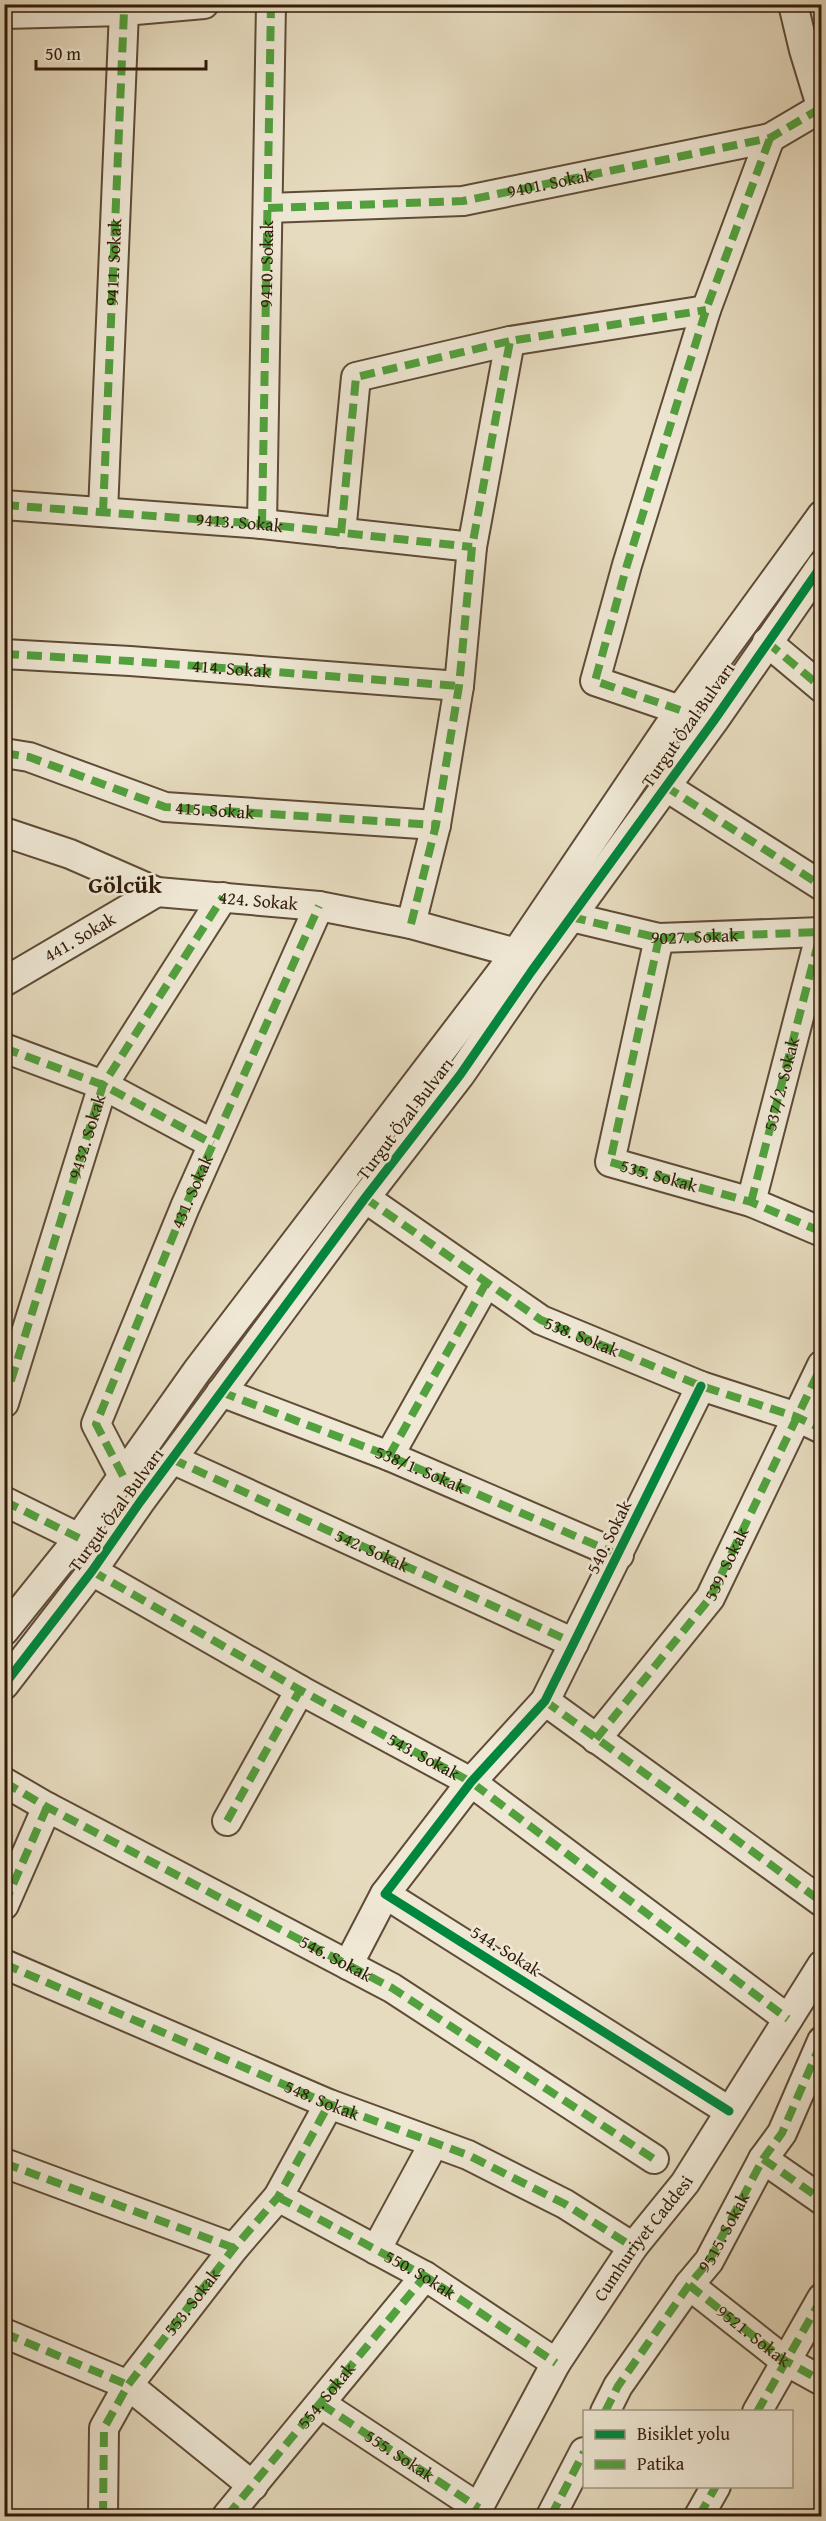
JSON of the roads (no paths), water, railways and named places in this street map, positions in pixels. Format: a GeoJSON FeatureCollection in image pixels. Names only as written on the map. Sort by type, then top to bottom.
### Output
{"type":"FeatureCollection","features":[{"type":"Feature","properties":{"kind":"street"},"geometry":{"type":"LineString","coordinates":[[4,14],[124,11],[204,4]]}},
{"type":"Feature","properties":{"kind":"street","name":"9410. Sokak"},"geometry":{"type":"LineString","coordinates":[[262,524],[271,4]]}},
{"type":"Feature","properties":{"kind":"street"},"geometry":{"type":"LineString","coordinates":[[793,4],[821,108]]}},
{"type":"Feature","properties":{"kind":"street","name":"9411. Sokak"},"geometry":{"type":"LineString","coordinates":[[103,512],[124,11]]}},
{"type":"Feature","properties":{"kind":"street","name":"9401. Sokak"},"geometry":{"type":"LineString","coordinates":[[268,208],[463,201],[770,138],[821,108]]}},
{"type":"Feature","properties":{"kind":"street"},"geometry":{"type":"LineString","coordinates":[[680,710],[595,681],[627,565],[706,310],[770,138]]}},
{"type":"Feature","properties":{"kind":"street"},"geometry":{"type":"LineString","coordinates":[[341,533],[356,377],[510,341],[706,310]]}},
{"type":"Feature","properties":{"kind":"street"},"geometry":{"type":"LineString","coordinates":[[411,924],[436,825],[459,686],[472,547],[510,341]]}},
{"type":"Feature","properties":{"kind":"street","name":"9413. Sokak"},"geometry":{"type":"LineString","coordinates":[[4,505],[262,524],[472,547]]}},
{"type":"Feature","properties":{"kind":"street","name":"Turgut Özal Bulvarı"},"geometry":{"type":"LineString","coordinates":[[4,1631],[79,1538],[197,1371],[516,953],[680,710],[822,515]]}},
{"type":"Feature","properties":{"kind":"street","name":"Turgut Özal Bulvarı"},"geometry":{"type":"LineString","coordinates":[[4,1685],[92,1571],[365,1198],[460,1075],[715,719],[766,642],[822,565]]}},
{"type":"Feature","properties":{"kind":"street"},"geometry":{"type":"LineString","coordinates":[[766,642],[822,688]]}},
{"type":"Feature","properties":{"kind":"street","name":"414. Sokak"},"geometry":{"type":"LineString","coordinates":[[4,654],[130,661],[459,686]]}},
{"type":"Feature","properties":{"kind":"street","name":"415. Sokak"},"geometry":{"type":"LineString","coordinates":[[4,753],[29,757],[165,807],[436,825]]}},
{"type":"Feature","properties":{"kind":"street"},"geometry":{"type":"LineString","coordinates":[[665,786],[822,886]]}},
{"type":"Feature","properties":{"kind":"street","name":"424. Sokak"},"geometry":{"type":"LineString","coordinates":[[4,832],[70,854],[157,892],[319,906],[411,924],[516,953]]}},
{"type":"Feature","properties":{"kind":"street","name":"441. Sokak"},"geometry":{"type":"LineString","coordinates":[[4,982],[157,892]]}},
{"type":"Feature","properties":{"kind":"street","name":"9432. Sokak"},"geometry":{"type":"LineString","coordinates":[[4,1403],[103,1085],[224,897]]}},
{"type":"Feature","properties":{"kind":"street","name":"431. Sokak"},"geometry":{"type":"LineString","coordinates":[[123,1476],[96,1424],[213,1144],[319,906]]}},
{"type":"Feature","properties":{"kind":"street","name":"9027. Sokak"},"geometry":{"type":"LineString","coordinates":[[571,917],[658,938],[821,932]]}},
{"type":"Feature","properties":{"kind":"street","name":"537/2. Sokak"},"geometry":{"type":"LineString","coordinates":[[751,1202],[821,932]]}},
{"type":"Feature","properties":{"kind":"street","name":"535. Sokak"},"geometry":{"type":"LineString","coordinates":[[658,938],[610,1162],[751,1202],[822,1232]]}},
{"type":"Feature","properties":{"kind":"street"},"geometry":{"type":"LineString","coordinates":[[4,1048],[103,1085],[213,1144]]}},
{"type":"Feature","properties":{"kind":"street","name":"538. Sokak"},"geometry":{"type":"LineString","coordinates":[[365,1198],[541,1320],[700,1386],[809,1423]]}},
{"type":"Feature","properties":{"kind":"street"},"geometry":{"type":"LineString","coordinates":[[389,1456],[486,1283]]}},
{"type":"Feature","properties":{"kind":"street","name":"539. Sokak"},"geometry":{"type":"LineString","coordinates":[[596,1739],[711,1598],[809,1423],[822,1365]]}},
{"type":"Feature","properties":{"kind":"street","name":"540. Sokak"},"geometry":{"type":"LineString","coordinates":[[471,1782],[545,1701],[619,1555],[700,1386]]}},
{"type":"Feature","properties":{"kind":"street","name":"538/1. Sokak"},"geometry":{"type":"LineString","coordinates":[[221,1392],[389,1456],[619,1555]]}},
{"type":"Feature","properties":{"kind":"street","name":"542. Sokak"},"geometry":{"type":"LineString","coordinates":[[172,1459],[574,1643]]}},
{"type":"Feature","properties":{"kind":"street"},"geometry":{"type":"LineString","coordinates":[[4,1501],[79,1538]]}},
{"type":"Feature","properties":{"kind":"street","name":"543. Sokak"},"geometry":{"type":"LineString","coordinates":[[92,1571],[300,1690],[471,1782],[788,2019]]}},
{"type":"Feature","properties":{"kind":"street"},"geometry":{"type":"LineString","coordinates":[[227,1821],[300,1690]]}},
{"type":"Feature","properties":{"kind":"street"},"geometry":{"type":"LineString","coordinates":[[545,1701],[822,1902]]}},
{"type":"Feature","properties":{"kind":"street","name":"546. Sokak"},"geometry":{"type":"LineString","coordinates":[[4,1782],[47,1807],[392,1988],[654,2159]]}},
{"type":"Feature","properties":{"kind":"street"},"geometry":{"type":"LineString","coordinates":[[348,1965],[385,1894],[471,1782]]}},
{"type":"Feature","properties":{"kind":"street"},"geometry":{"type":"LineString","coordinates":[[4,1905],[47,1807]]}},
{"type":"Feature","properties":{"kind":"street","name":"544. Sokak"},"geometry":{"type":"LineString","coordinates":[[385,1894],[729,2110]]}},
{"type":"Feature","properties":{"kind":"street","name":"548. Sokak"},"geometry":{"type":"LineString","coordinates":[[4,1964],[329,2104],[468,2156],[565,2204],[633,2247]]}},
{"type":"Feature","properties":{"kind":"street","name":"Cumhuriyet Caddesi"},"geometry":{"type":"LineString","coordinates":[[476,2512],[556,2363],[633,2247],[685,2183],[822,1965]]}},
{"type":"Feature","properties":{"kind":"street","name":"9515. Sokak"},"geometry":{"type":"LineString","coordinates":[[606,2410],[618,2386],[689,2285],[709,2262],[763,2160],[782,2133],[822,2041]]}},
{"type":"Feature","properties":{"kind":"street","name":"553. Sokak"},"geometry":{"type":"LineString","coordinates":[[103,2517],[104,2428],[128,2385],[234,2248],[278,2197],[329,2104]]}},
{"type":"Feature","properties":{"kind":"street"},"geometry":{"type":"LineString","coordinates":[[376,2250],[435,2143]]}},
{"type":"Feature","properties":{"kind":"street"},"geometry":{"type":"LineString","coordinates":[[763,2160],[822,2200]]}},
{"type":"Feature","properties":{"kind":"street"},"geometry":{"type":"LineString","coordinates":[[4,2163],[234,2248]]}},
{"type":"Feature","properties":{"kind":"street","name":"550. Sokak"},"geometry":{"type":"LineString","coordinates":[[278,2197],[425,2276],[556,2363]]}},
{"type":"Feature","properties":{"kind":"street","name":"554. Sokak"},"geometry":{"type":"LineString","coordinates":[[228,2517],[425,2276]]}},
{"type":"Feature","properties":{"kind":"street","name":"9521. Sokak"},"geometry":{"type":"LineString","coordinates":[[689,2285],[784,2361],[822,2381]]}},
{"type":"Feature","properties":{"kind":"street"},"geometry":{"type":"LineString","coordinates":[[758,2410],[822,2298]]}},
{"type":"Feature","properties":{"kind":"street"},"geometry":{"type":"LineString","coordinates":[[4,2333],[128,2385],[253,2486]]}},
{"type":"Feature","properties":{"kind":"street","name":"555. Sokak"},"geometry":{"type":"LineString","coordinates":[[321,2404],[476,2512]]}},
{"type":"Feature","properties":{"kind":"street"},"geometry":{"type":"LineString","coordinates":[[551,2517],[583,2456]]}},
{"type":"Feature","properties":{"kind":"street"},"geometry":{"type":"LineString","coordinates":[[699,2517],[715,2488]]}},
{"type":"Feature","properties":{"kind":"district","name":"Gölcük"},"geometry":{"type":"Point","coordinates":[125,885]}}]}
